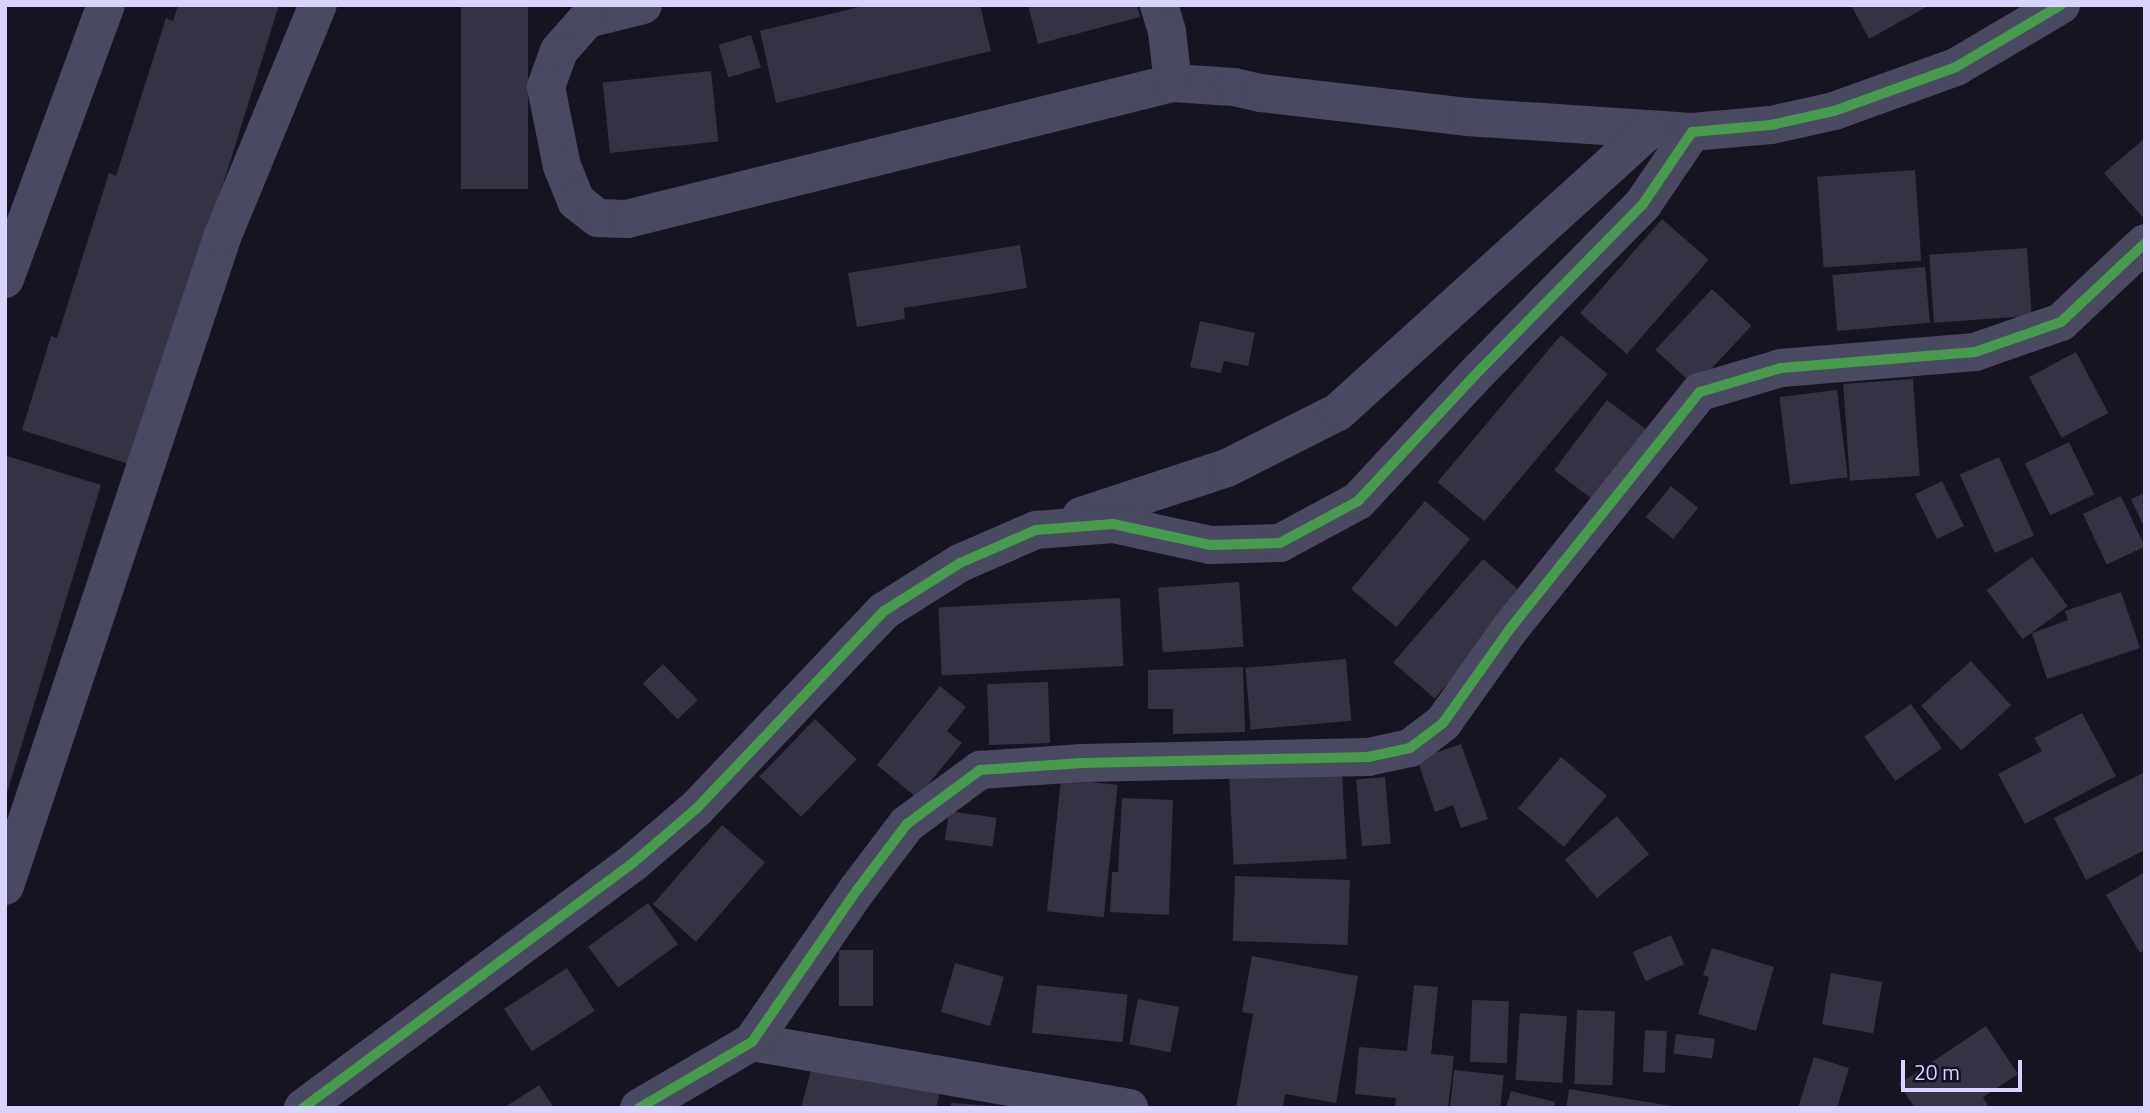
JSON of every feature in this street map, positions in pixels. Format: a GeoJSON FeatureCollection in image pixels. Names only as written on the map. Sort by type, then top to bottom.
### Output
{"type":"FeatureCollection","features":[{"type":"Feature","properties":{"kind":"street"},"geometry":{"type":"LineString","coordinates":[[5,279],[106,5]]}},
{"type":"Feature","properties":{"kind":"street"},"geometry":{"type":"LineString","coordinates":[[5,886],[223,234],[318,5]]}},
{"type":"Feature","properties":{"kind":"street"},"geometry":{"type":"LineString","coordinates":[[643,5],[586,19],[559,51],[546,87],[562,166],[576,201],[598,218],[627,219],[1174,83],[1234,87],[1261,93],[1467,117],[1650,130],[1692,132],[1772,125],[1834,111],[1956,67],[2061,5]]}},
{"type":"Feature","properties":{"kind":"street"},"geometry":{"type":"LineString","coordinates":[[1159,5],[1167,32],[1174,83]]}},
{"type":"Feature","properties":{"kind":"street"},"geometry":{"type":"LineString","coordinates":[[303,1108],[645,853],[696,808],[884,611],[960,563],[1036,530],[1227,468],[1338,412],[1650,130]]}},
{"type":"Feature","properties":{"kind":"street"},"geometry":{"type":"LineString","coordinates":[[1036,530],[1113,524],[1210,545],[1280,543],[1359,501],[1479,371],[1643,204],[1692,132]]}},
{"type":"Feature","properties":{"kind":"street"},"geometry":{"type":"LineString","coordinates":[[639,1108],[752,1041],[857,890],[907,824],[980,770],[1082,763],[1368,757],[1410,748],[1443,723],[1509,630],[1700,392],[1782,368],[1975,352],[2062,322],[2145,243]]}},
{"type":"Feature","properties":{"kind":"street"},"geometry":{"type":"LineString","coordinates":[[752,1041],[1129,1108]]}},
{"type":"Feature","properties":{"kind":"building"},"geometry":{"type":"Polygon","coordinates":[[[178,5],[279,5],[135,466],[22,430],[51,336],[57,338],[109,173],[116,176],[166,18],[173,21],[178,5]]]}},
{"type":"Feature","properties":{"kind":"building"},"geometry":{"type":"Polygon","coordinates":[[[461,5],[528,5],[528,189],[461,189],[461,5]]]}},
{"type":"Feature","properties":{"kind":"building"},"geometry":{"type":"Polygon","coordinates":[[[867,5],[980,5],[991,51],[776,103],[760,31],[867,5]]]}},
{"type":"Feature","properties":{"kind":"building"},"geometry":{"type":"Polygon","coordinates":[[[1028,5],[1137,5],[1140,17],[1038,44],[1028,5]]]}},
{"type":"Feature","properties":{"kind":"building"},"geometry":{"type":"Polygon","coordinates":[[[1851,5],[1930,5],[1869,39],[1851,5]]]}},
{"type":"Feature","properties":{"kind":"building"},"geometry":{"type":"Polygon","coordinates":[[[751,35],[761,68],[728,77],[718,45],[751,35]]]}},
{"type":"Feature","properties":{"kind":"building"},"geometry":{"type":"Polygon","coordinates":[[[711,71],[718,142],[610,153],[603,82],[711,71]]]}},
{"type":"Feature","properties":{"kind":"building"},"geometry":{"type":"Polygon","coordinates":[[[2145,138],[2145,220],[2104,173],[2145,138]]]}},
{"type":"Feature","properties":{"kind":"building"},"geometry":{"type":"Polygon","coordinates":[[[1915,170],[1921,261],[1824,268],[1817,177],[1915,170]]]}},
{"type":"Feature","properties":{"kind":"building"},"geometry":{"type":"Polygon","coordinates":[[[1662,219],[1709,260],[1627,354],[1580,313],[1662,219]]]}},
{"type":"Feature","properties":{"kind":"building"},"geometry":{"type":"Polygon","coordinates":[[[1020,245],[1027,288],[904,308],[905,319],[857,327],[848,273],[1020,245]]]}},
{"type":"Feature","properties":{"kind":"building"},"geometry":{"type":"Polygon","coordinates":[[[2027,248],[2032,316],[1934,323],[1929,255],[2027,248]]]}},
{"type":"Feature","properties":{"kind":"building"},"geometry":{"type":"Polygon","coordinates":[[[1925,267],[1930,323],[1837,331],[1832,275],[1925,267]]]}},
{"type":"Feature","properties":{"kind":"building"},"geometry":{"type":"Polygon","coordinates":[[[1712,289],[1751,326],[1695,387],[1655,350],[1712,289]]]}},
{"type":"Feature","properties":{"kind":"building"},"geometry":{"type":"Polygon","coordinates":[[[1200,321],[1255,333],[1248,366],[1224,361],[1221,373],[1190,367],[1200,321]]]}},
{"type":"Feature","properties":{"kind":"building"},"geometry":{"type":"Polygon","coordinates":[[[1561,335],[1608,374],[1484,521],[1438,482],[1561,335]]]}},
{"type":"Feature","properties":{"kind":"building"},"geometry":{"type":"Polygon","coordinates":[[[2076,352],[2108,413],[2062,438],[2029,377],[2076,352]]]}},
{"type":"Feature","properties":{"kind":"building"},"geometry":{"type":"Polygon","coordinates":[[[1913,379],[1920,476],[1850,481],[1843,384],[1913,379]]]}},
{"type":"Feature","properties":{"kind":"building"},"geometry":{"type":"Polygon","coordinates":[[[1837,390],[1848,477],[1790,484],[1779,397],[1837,390]]]}},
{"type":"Feature","properties":{"kind":"building"},"geometry":{"type":"Polygon","coordinates":[[[1607,400],[1650,432],[1597,503],[1554,470],[1607,400]]]}},
{"type":"Feature","properties":{"kind":"building"},"geometry":{"type":"Polygon","coordinates":[[[2069,442],[2094,494],[2050,516],[2025,463],[2069,442]]]}},
{"type":"Feature","properties":{"kind":"building"},"geometry":{"type":"Polygon","coordinates":[[[7,456],[101,485],[6,796],[5,461],[7,456]]]}},
{"type":"Feature","properties":{"kind":"building"},"geometry":{"type":"Polygon","coordinates":[[[1999,457],[2034,536],[1995,553],[1960,474],[1999,457]]]}},
{"type":"Feature","properties":{"kind":"building"},"geometry":{"type":"Polygon","coordinates":[[[1942,481],[1964,526],[1937,539],[1915,494],[1942,481]]]}},
{"type":"Feature","properties":{"kind":"building"},"geometry":{"type":"Polygon","coordinates":[[[1671,486],[1698,508],[1673,539],[1646,517],[1671,486]]]}},
{"type":"Feature","properties":{"kind":"building"},"geometry":{"type":"Polygon","coordinates":[[[2145,493],[2145,529],[2131,499],[2145,493]]]}},
{"type":"Feature","properties":{"kind":"building"},"geometry":{"type":"Polygon","coordinates":[[[2121,496],[2145,547],[2107,565],[2083,514],[2121,496]]]}},
{"type":"Feature","properties":{"kind":"building"},"geometry":{"type":"Polygon","coordinates":[[[1425,501],[1470,539],[1396,627],[1351,589],[1425,501]]]}},
{"type":"Feature","properties":{"kind":"building"},"geometry":{"type":"Polygon","coordinates":[[[2032,557],[2068,606],[2023,639],[1987,590],[2032,557]]]}},
{"type":"Feature","properties":{"kind":"building"},"geometry":{"type":"Polygon","coordinates":[[[1483,559],[1525,595],[1435,698],[1393,662],[1483,559]]]}},
{"type":"Feature","properties":{"kind":"building"},"geometry":{"type":"Polygon","coordinates":[[[1239,582],[1244,647],[1163,652],[1158,588],[1239,582]]]}},
{"type":"Feature","properties":{"kind":"building"},"geometry":{"type":"Polygon","coordinates":[[[2121,592],[2140,648],[2047,679],[2032,633],[2068,620],[2065,611],[2121,592]]]}},
{"type":"Feature","properties":{"kind":"building"},"geometry":{"type":"Polygon","coordinates":[[[1120,598],[1124,666],[942,675],[938,608],[1120,598]]]}},
{"type":"Feature","properties":{"kind":"building"},"geometry":{"type":"Polygon","coordinates":[[[1346,659],[1351,721],[1251,730],[1245,668],[1346,659]]]}},
{"type":"Feature","properties":{"kind":"building"},"geometry":{"type":"Polygon","coordinates":[[[1971,661],[2011,706],[1961,750],[1921,706],[1971,661]]]}},
{"type":"Feature","properties":{"kind":"building"},"geometry":{"type":"Polygon","coordinates":[[[663,664],[698,700],[678,719],[643,683],[663,664]]]}},
{"type":"Feature","properties":{"kind":"building"},"geometry":{"type":"Polygon","coordinates":[[[1243,667],[1245,732],[1173,734],[1173,709],[1148,709],[1148,670],[1243,667]]]}},
{"type":"Feature","properties":{"kind":"building"},"geometry":{"type":"Polygon","coordinates":[[[1048,682],[1050,743],[989,745],[987,684],[1048,682]]]}},
{"type":"Feature","properties":{"kind":"building"},"geometry":{"type":"Polygon","coordinates":[[[940,686],[966,707],[947,731],[962,743],[917,798],[877,765],[940,686]]]}},
{"type":"Feature","properties":{"kind":"building"},"geometry":{"type":"Polygon","coordinates":[[[1911,704],[1942,748],[1895,781],[1864,737],[1911,704]]]}},
{"type":"Feature","properties":{"kind":"building"},"geometry":{"type":"Polygon","coordinates":[[[2082,713],[2116,776],[2025,824],[1998,774],[2042,751],[2034,738],[2082,713]]]}},
{"type":"Feature","properties":{"kind":"building"},"geometry":{"type":"Polygon","coordinates":[[[815,719],[857,759],[801,817],[759,777],[815,719]]]}},
{"type":"Feature","properties":{"kind":"building"},"geometry":{"type":"Polygon","coordinates":[[[1461,744],[1488,819],[1461,828],[1453,805],[1435,812],[1417,759],[1461,744]]]}},
{"type":"Feature","properties":{"kind":"building"},"geometry":{"type":"Polygon","coordinates":[[[1561,757],[1607,796],[1564,847],[1518,808],[1561,757]]]}},
{"type":"Feature","properties":{"kind":"building"},"geometry":{"type":"Polygon","coordinates":[[[1342,772],[1347,859],[1234,865],[1229,778],[1342,772]]]}},
{"type":"Feature","properties":{"kind":"building"},"geometry":{"type":"Polygon","coordinates":[[[2145,772],[2145,850],[2086,880],[2054,818],[2145,772]]]}},
{"type":"Feature","properties":{"kind":"building"},"geometry":{"type":"Polygon","coordinates":[[[1385,777],[1391,844],[1362,846],[1356,780],[1385,777]]]}},
{"type":"Feature","properties":{"kind":"building"},"geometry":{"type":"Polygon","coordinates":[[[1061,779],[1118,785],[1104,917],[1047,911],[1061,779]]]}},
{"type":"Feature","properties":{"kind":"building"},"geometry":{"type":"Polygon","coordinates":[[[1122,798],[1173,800],[1169,915],[1110,912],[1112,872],[1118,872],[1122,798]]]}},
{"type":"Feature","properties":{"kind":"building"},"geometry":{"type":"Polygon","coordinates":[[[949,811],[997,818],[992,846],[945,840],[949,811]]]}},
{"type":"Feature","properties":{"kind":"building"},"geometry":{"type":"Polygon","coordinates":[[[1617,816],[1649,854],[1597,898],[1565,860],[1617,816]]]}},
{"type":"Feature","properties":{"kind":"building"},"geometry":{"type":"Polygon","coordinates":[[[722,825],[765,862],[696,942],[653,904],[722,825]]]}},
{"type":"Feature","properties":{"kind":"building"},"geometry":{"type":"Polygon","coordinates":[[[2145,872],[2145,949],[2140,953],[2106,895],[2145,872]]]}},
{"type":"Feature","properties":{"kind":"building"},"geometry":{"type":"Polygon","coordinates":[[[1235,876],[1350,880],[1348,945],[1233,941],[1235,876]]]}},
{"type":"Feature","properties":{"kind":"building"},"geometry":{"type":"Polygon","coordinates":[[[648,903],[678,944],[618,988],[588,946],[648,903]]]}},
{"type":"Feature","properties":{"kind":"building"},"geometry":{"type":"Polygon","coordinates":[[[1671,935],[1684,964],[1646,981],[1633,952],[1671,935]]]}},
{"type":"Feature","properties":{"kind":"building"},"geometry":{"type":"Polygon","coordinates":[[[1712,948],[1774,967],[1756,1031],[1698,1014],[1709,977],[1703,975],[1712,948]]]}},
{"type":"Feature","properties":{"kind":"building"},"geometry":{"type":"Polygon","coordinates":[[[839,950],[873,950],[873,1006],[839,1006],[839,950]]]}},
{"type":"Feature","properties":{"kind":"building"},"geometry":{"type":"Polygon","coordinates":[[[1252,956],[1358,976],[1336,1103],[1285,1094],[1283,1108],[1236,1108],[1253,1014],[1242,1012],[1252,956]]]}},
{"type":"Feature","properties":{"kind":"building"},"geometry":{"type":"Polygon","coordinates":[[[955,963],[1004,977],[990,1026],[941,1012],[955,963]]]}},
{"type":"Feature","properties":{"kind":"building"},"geometry":{"type":"Polygon","coordinates":[[[567,968],[595,1011],[532,1052],[504,1009],[567,968]]]}},
{"type":"Feature","properties":{"kind":"building"},"geometry":{"type":"Polygon","coordinates":[[[1831,973],[1882,982],[1873,1033],[1822,1024],[1831,973]]]}},
{"type":"Feature","properties":{"kind":"building"},"geometry":{"type":"Polygon","coordinates":[[[1037,985],[1128,995],[1122,1042],[1032,1033],[1037,985]]]}},
{"type":"Feature","properties":{"kind":"building"},"geometry":{"type":"Polygon","coordinates":[[[1414,985],[1438,987],[1431,1054],[1454,1056],[1448,1108],[1395,1108],[1396,1098],[1355,1094],[1359,1047],[1407,1051],[1414,985]]]}},
{"type":"Feature","properties":{"kind":"building"},"geometry":{"type":"Polygon","coordinates":[[[1138,999],[1179,1007],[1170,1052],[1129,1044],[1138,999]]]}},
{"type":"Feature","properties":{"kind":"building"},"geometry":{"type":"Polygon","coordinates":[[[1472,1000],[1509,1001],[1507,1063],[1470,1062],[1472,1000]]]}},
{"type":"Feature","properties":{"kind":"building"},"geometry":{"type":"Polygon","coordinates":[[[1577,1010],[1615,1011],[1612,1085],[1574,1084],[1577,1010]]]}},
{"type":"Feature","properties":{"kind":"building"},"geometry":{"type":"Polygon","coordinates":[[[1520,1013],[1567,1016],[1562,1083],[1515,1080],[1520,1013]]]}},
{"type":"Feature","properties":{"kind":"building"},"geometry":{"type":"Polygon","coordinates":[[[1986,1026],[2018,1074],[1983,1097],[1988,1106],[1985,1108],[1915,1108],[1899,1084],[1986,1026]]]}},
{"type":"Feature","properties":{"kind":"building"},"geometry":{"type":"Polygon","coordinates":[[[1645,1030],[1667,1031],[1665,1073],[1643,1072],[1645,1030]]]}},
{"type":"Feature","properties":{"kind":"building"},"geometry":{"type":"Polygon","coordinates":[[[1676,1034],[1715,1039],[1712,1059],[1674,1054],[1676,1034]]]}},
{"type":"Feature","properties":{"kind":"building"},"geometry":{"type":"Polygon","coordinates":[[[1814,1057],[1849,1068],[1837,1108],[1798,1108],[1814,1057]]]}},
{"type":"Feature","properties":{"kind":"building"},"geometry":{"type":"Polygon","coordinates":[[[814,1059],[940,1092],[936,1108],[801,1108],[814,1059]]]}},
{"type":"Feature","properties":{"kind":"building"},"geometry":{"type":"Polygon","coordinates":[[[1454,1070],[1504,1075],[1500,1108],[1450,1108],[1454,1070]]]}},
{"type":"Feature","properties":{"kind":"building"},"geometry":{"type":"Polygon","coordinates":[[[539,1085],[554,1108],[504,1108],[539,1085]]]}},
{"type":"Feature","properties":{"kind":"building"},"geometry":{"type":"Polygon","coordinates":[[[1569,1089],[1671,1106],[1671,1108],[1566,1108],[1569,1089]]]}},
{"type":"Feature","properties":{"kind":"building"},"geometry":{"type":"Polygon","coordinates":[[[1511,1091],[1555,1102],[1554,1108],[1506,1108],[1511,1091]]]}},
{"type":"Feature","properties":{"kind":"building"},"geometry":{"type":"Polygon","coordinates":[[[951,1103],[993,1106],[993,1108],[950,1108],[951,1103]]]}},
{"type":"Feature","properties":{"kind":"cycle path"},"geometry":{"type":"LineString","coordinates":[[303,1108],[634,862],[697,808],[884,611],[960,563],[1036,530],[1113,524],[1210,545],[1280,543],[1358,501],[1479,371],[1643,204],[1692,132],[1771,125],[1834,111],[1956,67],[2061,5]]}},
{"type":"Feature","properties":{"kind":"cycle path"},"geometry":{"type":"LineString","coordinates":[[639,1108],[752,1042],[857,890],[907,824],[980,770],[1082,763],[1368,757],[1410,748],[1443,723],[1509,630],[1700,392],[1781,368],[1975,352],[2061,322],[2145,243]]}}]}
